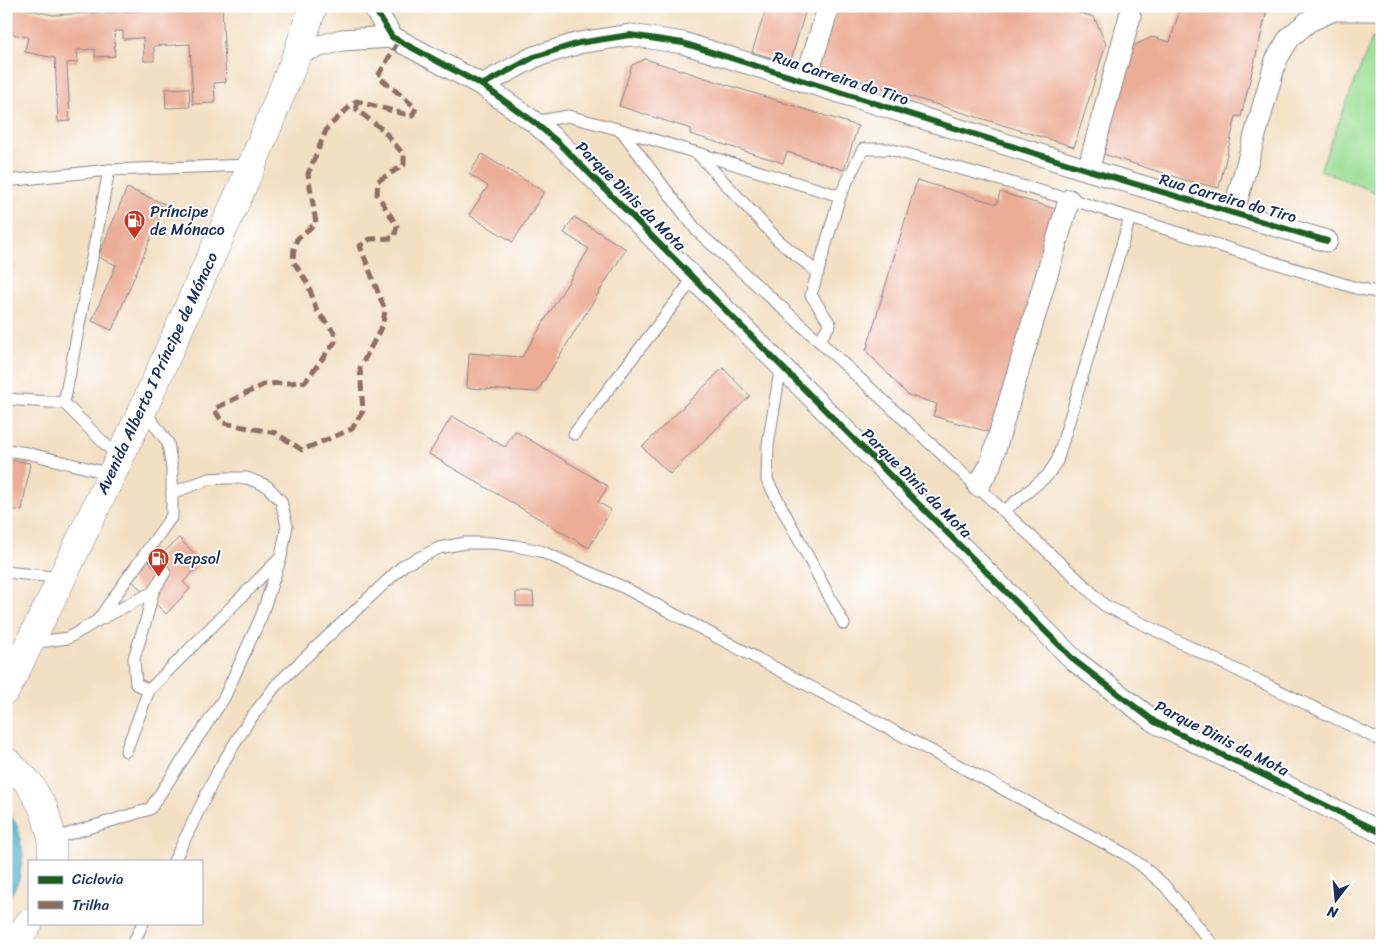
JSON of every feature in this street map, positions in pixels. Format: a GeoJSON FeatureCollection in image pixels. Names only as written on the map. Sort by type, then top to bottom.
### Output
{"type":"FeatureCollection","features":[{"type":"Feature","properties":{"kind":"main road","name":"Avenida Alberto I Príncipe de Mónaco"},"geometry":{"type":"LineString","coordinates":[[298,52],[302,19],[300,6]]}},
{"type":"Feature","properties":{"kind":"main road","name":"Avenida Alberto I Príncipe de Mónaco"},"geometry":{"type":"LineString","coordinates":[[6,690],[143,409],[252,165],[298,52],[313,6]]}},
{"type":"Feature","properties":{"kind":"main road"},"geometry":{"type":"LineString","coordinates":[[6,761],[29,783],[44,809],[52,850]]}},
{"type":"Feature","properties":{"kind":"main road"},"geometry":{"type":"LineString","coordinates":[[6,946],[23,932],[28,924]]}},
{"type":"Feature","properties":{"kind":"street"},"geometry":{"type":"LineString","coordinates":[[373,6],[392,38]]}},
{"type":"Feature","properties":{"kind":"street"},"geometry":{"type":"LineString","coordinates":[[805,82],[829,6]]}},
{"type":"Feature","properties":{"kind":"street"},"geometry":{"type":"LineString","coordinates":[[1233,214],[1276,60],[1290,37],[1309,21],[1334,10],[1382,10]]}},
{"type":"Feature","properties":{"kind":"street"},"geometry":{"type":"LineString","coordinates":[[1088,170],[1130,16]]}},
{"type":"Feature","properties":{"kind":"street","name":"Rua Carreira do Tiro"},"geometry":{"type":"LineString","coordinates":[[482,85],[534,56],[578,43],[630,35],[683,42],[1088,170],[1327,241]]}},
{"type":"Feature","properties":{"kind":"street"},"geometry":{"type":"LineString","coordinates":[[298,52],[342,40],[392,38],[482,85]]}},
{"type":"Feature","properties":{"kind":"street","name":"Parque Dinis da Mota"},"geometry":{"type":"LineString","coordinates":[[482,85],[534,122],[558,143],[1075,661],[1155,722],[1382,832]]}},
{"type":"Feature","properties":{"kind":"street"},"geometry":{"type":"LineString","coordinates":[[978,486],[990,466],[1069,200]]}},
{"type":"Feature","properties":{"kind":"lane"},"geometry":{"type":"LineString","coordinates":[[534,122],[568,116],[621,130],[840,196]]}},
{"type":"Feature","properties":{"kind":"lane"},"geometry":{"type":"LineString","coordinates":[[621,130],[697,231],[978,486],[1104,605],[1382,741]]}},
{"type":"Feature","properties":{"kind":"lane"},"geometry":{"type":"LineString","coordinates":[[819,341],[830,324],[811,295],[840,196],[863,149],[889,149],[1069,200],[1356,288],[1382,294]]}},
{"type":"Feature","properties":{"kind":"lane"},"geometry":{"type":"LineString","coordinates":[[696,153],[778,240],[818,273]]}},
{"type":"Feature","properties":{"kind":"lane"},"geometry":{"type":"LineString","coordinates":[[6,181],[109,170],[252,165]]}},
{"type":"Feature","properties":{"kind":"lane"},"geometry":{"type":"LineString","coordinates":[[64,403],[109,170]]}},
{"type":"Feature","properties":{"kind":"lane"},"geometry":{"type":"LineString","coordinates":[[1004,511],[1048,476],[1057,461],[1130,218]]}},
{"type":"Feature","properties":{"kind":"lane"},"geometry":{"type":"LineString","coordinates":[[574,434],[694,278]]}},
{"type":"Feature","properties":{"kind":"lane"},"geometry":{"type":"LineString","coordinates":[[781,365],[768,445],[767,480],[844,624]]}},
{"type":"Feature","properties":{"kind":"lane"},"geometry":{"type":"LineString","coordinates":[[6,399],[64,403],[115,466]]}},
{"type":"Feature","properties":{"kind":"lane"},"geometry":{"type":"LineString","coordinates":[[98,621],[172,516],[172,469],[168,443],[143,409]]}},
{"type":"Feature","properties":{"kind":"lane"},"geometry":{"type":"LineString","coordinates":[[6,450],[115,466]]}},
{"type":"Feature","properties":{"kind":"lane"},"geometry":{"type":"LineString","coordinates":[[52,850],[150,809],[224,698],[261,617],[281,557],[287,526],[281,501],[267,486],[247,478],[209,479],[172,493]]}},
{"type":"Feature","properties":{"kind":"lane"},"geometry":{"type":"LineString","coordinates":[[174,860],[220,769],[248,722],[277,684],[404,565],[439,548],[465,543],[493,543],[540,551],[623,586],[1125,854],[1164,885],[1214,946]]}},
{"type":"Feature","properties":{"kind":"lane"},"geometry":{"type":"LineString","coordinates":[[148,549],[165,572],[153,592],[134,658],[136,684],[149,690]]}},
{"type":"Feature","properties":{"kind":"lane"},"geometry":{"type":"LineString","coordinates":[[126,751],[149,690],[281,557]]}},
{"type":"Feature","properties":{"kind":"lane"},"geometry":{"type":"LineString","coordinates":[[6,572],[62,578]]}},
{"type":"Feature","properties":{"kind":"lane"},"geometry":{"type":"LineString","coordinates":[[30,643],[68,638],[153,592]]}},
{"type":"Feature","properties":{"kind":"lane"},"geometry":{"type":"LineString","coordinates":[[132,946],[143,924]]}},
{"type":"Feature","properties":{"kind":"green space"},"geometry":{"type":"Polygon","coordinates":[[[1372,38],[1382,41],[1382,195],[1320,170],[1372,38]]]}},
{"type":"Feature","properties":{"kind":"water"},"geometry":{"type":"Polygon","coordinates":[[[6,805],[18,828],[23,854],[19,880],[6,904],[6,805]]]}},
{"type":"Feature","properties":{"kind":"building"},"geometry":{"type":"Polygon","coordinates":[[[6,6],[53,15],[222,7],[226,82],[214,83],[215,103],[193,104],[190,44],[154,46],[154,61],[144,61],[143,38],[123,39],[123,31],[114,31],[115,56],[95,57],[95,49],[77,50],[78,62],[67,63],[70,121],[58,122],[55,58],[25,52],[28,37],[6,33],[6,6]]]}},
{"type":"Feature","properties":{"kind":"building"},"geometry":{"type":"Polygon","coordinates":[[[767,6],[807,6],[790,63],[752,52],[767,6]]]}},
{"type":"Feature","properties":{"kind":"building"},"geometry":{"type":"Polygon","coordinates":[[[834,6],[1078,6],[1076,12],[1094,17],[1106,44],[1074,147],[815,67],[834,6]]]}},
{"type":"Feature","properties":{"kind":"building"},"geometry":{"type":"Polygon","coordinates":[[[1181,6],[1268,6],[1241,117],[1236,116],[1219,188],[1185,180],[1100,153],[1133,46],[1152,37],[1170,42],[1181,6]]]}},
{"type":"Feature","properties":{"kind":"building"},"geometry":{"type":"Polygon","coordinates":[[[645,59],[858,126],[844,170],[787,152],[783,163],[690,134],[691,129],[619,106],[632,65],[645,59]]]}},
{"type":"Feature","properties":{"kind":"building"},"geometry":{"type":"Polygon","coordinates":[[[189,88],[190,107],[166,108],[165,89],[189,88]]]}},
{"type":"Feature","properties":{"kind":"building"},"geometry":{"type":"Polygon","coordinates":[[[482,154],[544,192],[513,242],[469,215],[488,186],[469,174],[482,154]]]}},
{"type":"Feature","properties":{"kind":"building"},"geometry":{"type":"Polygon","coordinates":[[[917,180],[997,204],[1000,192],[1059,210],[993,433],[933,416],[937,404],[908,395],[866,351],[917,180]]]}},
{"type":"Feature","properties":{"kind":"building"},"geometry":{"type":"Polygon","coordinates":[[[127,188],[165,204],[112,330],[92,321],[116,265],[98,257],[127,188]]]}},
{"type":"Feature","properties":{"kind":"building"},"geometry":{"type":"Polygon","coordinates":[[[574,217],[626,249],[537,392],[467,388],[469,353],[522,357],[589,249],[564,233],[574,217]]]}},
{"type":"Feature","properties":{"kind":"building"},"geometry":{"type":"Polygon","coordinates":[[[723,368],[750,396],[670,474],[642,447],[723,368]]]}},
{"type":"Feature","properties":{"kind":"building"},"geometry":{"type":"Polygon","coordinates":[[[452,416],[505,447],[515,431],[608,486],[598,502],[611,510],[589,548],[429,454],[452,416]]]}},
{"type":"Feature","properties":{"kind":"building"},"geometry":{"type":"Polygon","coordinates":[[[6,459],[30,463],[22,511],[11,509],[6,519],[6,459]]]}},
{"type":"Feature","properties":{"kind":"building","name":"Repsol"},"geometry":{"type":"Polygon","coordinates":[[[179,538],[203,562],[183,582],[190,589],[166,614],[123,572],[149,545],[160,556],[179,538]]]}},
{"type":"Feature","properties":{"kind":"building"},"geometry":{"type":"Polygon","coordinates":[[[516,592],[533,592],[534,606],[516,606],[516,592]]]}},
{"type":"Feature","properties":{"kind":"marked path"},"geometry":{"type":"LineString","coordinates":[[356,101],[357,110],[383,130],[404,155],[404,165],[378,181],[377,194],[397,226],[394,238],[370,239],[360,246],[385,310],[383,324],[360,368],[363,411],[352,429],[302,450],[276,433],[223,423],[214,409],[265,384],[305,382],[335,342],[334,332],[317,311],[308,284],[293,261],[297,239],[316,223],[308,174],[327,128],[356,101],[412,116],[416,108],[378,76],[399,40]]}},
{"type":"Feature","properties":{"kind":"cycle path"},"geometry":{"type":"LineString","coordinates":[[373,6],[392,37],[482,85],[534,57],[579,43],[630,35],[683,43],[1088,170],[1327,241]]}},
{"type":"Feature","properties":{"kind":"cycle path"},"geometry":{"type":"LineString","coordinates":[[482,85],[534,122],[559,143],[1075,661],[1155,722],[1382,833]]}},
{"type":"Feature","properties":{"kind":"place","name":"Príncipe de Mónaco"},"geometry":{"type":"Point","coordinates":[134,239]}},
{"type":"Feature","properties":{"kind":"place","name":"Repsol"},"geometry":{"type":"Point","coordinates":[158,577]}}]}
